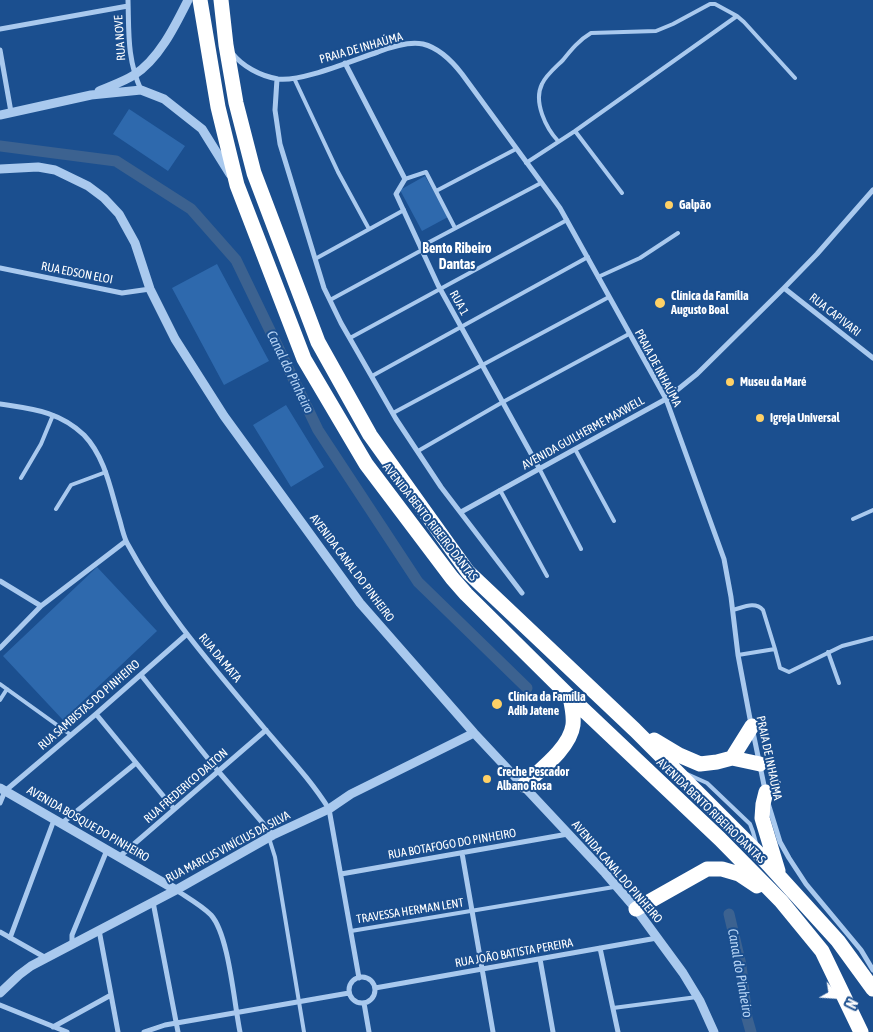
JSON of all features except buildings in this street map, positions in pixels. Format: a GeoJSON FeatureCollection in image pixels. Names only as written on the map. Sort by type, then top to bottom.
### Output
{"type":"FeatureCollection","features":[{"type":"Feature","properties":{"kind":"highway","name":"AVENIDA BENTO RIBEIRO DANTAS"},"geometry":{"type":"LineString","coordinates":[[200,0],[218,107],[237,185],[304,359],[361,456],[455,582],[570,697],[720,839],[781,901],[822,951],[861,1032]]}},
{"type":"Feature","properties":{"kind":"highway","name":"AVENIDA BENTO RIBEIRO DANTAS"},"geometry":{"type":"LineString","coordinates":[[221,0],[236,103],[254,173],[318,342],[370,435],[468,572],[635,730],[758,852],[838,941],[873,989]]}},
{"type":"Feature","properties":{"kind":"highway"},"geometry":{"type":"LineString","coordinates":[[524,785],[560,750],[569,737],[574,719],[570,697]]}},
{"type":"Feature","properties":{"kind":"highway"},"geometry":{"type":"LineString","coordinates":[[732,758],[752,726]]}},
{"type":"Feature","properties":{"kind":"highway"},"geometry":{"type":"LineString","coordinates":[[635,730],[679,755],[700,764],[732,758],[760,764]]}},
{"type":"Feature","properties":{"kind":"highway"},"geometry":{"type":"LineString","coordinates":[[766,792],[762,818],[779,874]]}},
{"type":"Feature","properties":{"kind":"highway"},"geometry":{"type":"LineString","coordinates":[[636,909],[707,869],[722,868],[739,874],[781,901]]}},
{"type":"Feature","properties":{"kind":"street"},"geometry":{"type":"LineString","coordinates":[[92,95],[134,75],[158,50],[188,0]]}},
{"type":"Feature","properties":{"kind":"street"},"geometry":{"type":"LineString","coordinates":[[0,29],[128,3]]}},
{"type":"Feature","properties":{"kind":"street","name":"RUA NOVE"},"geometry":{"type":"LineString","coordinates":[[128,3],[128,45],[134,75],[141,90]]}},
{"type":"Feature","properties":{"kind":"street","name":"PRAIA DE INHAÚMA"},"geometry":{"type":"LineString","coordinates":[[226,44],[244,65],[253,71],[277,79],[294,78],[395,46],[416,43],[430,46],[452,62],[541,182],[567,220],[666,399],[724,559],[733,610],[738,655],[773,823],[789,858],[806,884],[860,950],[873,970]]}},
{"type":"Feature","properties":{"kind":"street"},"geometry":{"type":"LineString","coordinates":[[0,50],[11,112]]}},
{"type":"Feature","properties":{"kind":"street"},"geometry":{"type":"LineString","coordinates":[[345,63],[405,179]]}},
{"type":"Feature","properties":{"kind":"street"},"geometry":{"type":"LineString","coordinates":[[277,79],[275,110],[280,144],[324,288],[393,413],[441,487],[522,593]]}},
{"type":"Feature","properties":{"kind":"street"},"geometry":{"type":"LineString","coordinates":[[0,115],[92,95],[141,90],[164,99],[202,129],[237,185]]}},
{"type":"Feature","properties":{"kind":"street","name":"AVENIDA CANAL DO PINHEIRO"},"geometry":{"type":"LineString","coordinates":[[0,169],[38,167],[55,170],[88,186],[104,198],[119,214],[135,243],[150,289],[175,339],[224,416],[355,595],[474,733],[524,785],[636,909],[680,968],[698,997],[714,1032]]}},
{"type":"Feature","properties":{"kind":"street","name":"RUA 1"},"geometry":{"type":"LineString","coordinates":[[405,179],[396,194],[440,289],[539,468]]}},
{"type":"Feature","properties":{"kind":"street","name":"AVENIDA GUILHERME MAXWELL"},"geometry":{"type":"LineString","coordinates":[[461,512],[666,399],[697,374],[784,288],[817,254],[873,190]]}},
{"type":"Feature","properties":{"kind":"street","name":"RUA EDSON ELOI"},"geometry":{"type":"LineString","coordinates":[[0,268],[122,293],[150,289]]}},
{"type":"Feature","properties":{"kind":"street","name":"RUA CAPIVARI"},"geometry":{"type":"LineString","coordinates":[[784,288],[873,358]]}},
{"type":"Feature","properties":{"kind":"street","name":"RUA DA MATA"},"geometry":{"type":"LineString","coordinates":[[0,404],[60,417],[84,436],[96,450],[106,472],[126,541],[148,580],[187,634],[320,795],[329,809],[359,978]]}},
{"type":"Feature","properties":{"kind":"street"},"geometry":{"type":"LineString","coordinates":[[0,648],[41,606],[126,541]]}},
{"type":"Feature","properties":{"kind":"street"},"geometry":{"type":"LineString","coordinates":[[0,581],[41,606]]}},
{"type":"Feature","properties":{"kind":"street","name":"RUA SAMBISTAS DO PINHEIRO"},"geometry":{"type":"LineString","coordinates":[[2,789],[71,735],[187,634]]}},
{"type":"Feature","properties":{"kind":"street"},"geometry":{"type":"LineString","coordinates":[[141,675],[271,837]]}},
{"type":"Feature","properties":{"kind":"street"},"geometry":{"type":"LineString","coordinates":[[96,714],[174,810]]}},
{"type":"Feature","properties":{"kind":"street","name":"RUA FREDERICO DALTON"},"geometry":{"type":"LineString","coordinates":[[119,857],[266,730]]}},
{"type":"Feature","properties":{"kind":"street","name":"RUA MARCUS VINÍCIUS DA SILVA"},"geometry":{"type":"LineString","coordinates":[[0,992],[19,975],[46,958],[176,890],[271,837],[329,809],[351,794],[474,733]]}},
{"type":"Feature","properties":{"kind":"street"},"geometry":{"type":"LineString","coordinates":[[10,938],[58,822],[136,763]]}},
{"type":"Feature","properties":{"kind":"street"},"geometry":{"type":"LineString","coordinates":[[0,803],[2,789]]}},
{"type":"Feature","properties":{"kind":"street","name":"AVENIDA BOSQUE DO PINHEIRO"},"geometry":{"type":"LineString","coordinates":[[2,789],[176,890],[212,916],[219,928],[225,948],[240,1032]]}},
{"type":"Feature","properties":{"kind":"street","name":"RUA BOTAFOGO DO PINHEIRO"},"geometry":{"type":"LineString","coordinates":[[341,874],[568,834]]}},
{"type":"Feature","properties":{"kind":"street"},"geometry":{"type":"LineString","coordinates":[[72,945],[72,935],[106,850]]}},
{"type":"Feature","properties":{"kind":"street"},"geometry":{"type":"LineString","coordinates":[[462,853],[493,1032]]}},
{"type":"Feature","properties":{"kind":"street"},"geometry":{"type":"LineString","coordinates":[[153,901],[178,1032]]}},
{"type":"Feature","properties":{"kind":"street"},"geometry":{"type":"LineString","coordinates":[[99,930],[118,1032]]}},
{"type":"Feature","properties":{"kind":"street"},"geometry":{"type":"LineString","coordinates":[[0,932],[46,958]]}},
{"type":"Feature","properties":{"kind":"street","name":"RUA JOÃO BATISTA PEREIRA"},"geometry":{"type":"LineString","coordinates":[[375,988],[657,938]]}},
{"type":"Feature","properties":{"kind":"street"},"geometry":{"type":"LineString","coordinates":[[600,948],[618,1032]]}},
{"type":"Feature","properties":{"kind":"street"},"geometry":{"type":"LineString","coordinates":[[540,959],[553,1032]]}},
{"type":"Feature","properties":{"kind":"street"},"geometry":{"type":"LineString","coordinates":[[363,977],[371,981],[375,988],[371,1000],[364,1003],[353,1000],[349,993],[350,985],[363,977]]}},
{"type":"Feature","properties":{"kind":"street"},"geometry":{"type":"LineString","coordinates":[[144,1032],[165,1025],[349,993]]}},
{"type":"Feature","properties":{"kind":"street"},"geometry":{"type":"LineString","coordinates":[[53,1027],[111,995]]}},
{"type":"Feature","properties":{"kind":"street"},"geometry":{"type":"LineString","coordinates":[[364,1003],[369,1032]]}},
{"type":"Feature","properties":{"kind":"street"},"geometry":{"type":"LineString","coordinates":[[0,1005],[68,1032]]}},
{"type":"Feature","properties":{"kind":"lane"},"geometry":{"type":"LineString","coordinates":[[558,141],[551,134],[542,114],[539,101],[542,84],[581,38],[590,33],[656,31],[710,4],[715,4],[744,22],[795,78]]}},
{"type":"Feature","properties":{"kind":"lane"},"geometry":{"type":"LineString","coordinates":[[526,163],[575,131],[736,16]]}},
{"type":"Feature","properties":{"kind":"lane"},"geometry":{"type":"LineString","coordinates":[[294,78],[338,172],[368,229]]}},
{"type":"Feature","properties":{"kind":"lane"},"geometry":{"type":"LineString","coordinates":[[575,131],[622,193]]}},
{"type":"Feature","properties":{"kind":"lane"},"geometry":{"type":"LineString","coordinates":[[436,190],[516,149]]}},
{"type":"Feature","properties":{"kind":"lane"},"geometry":{"type":"LineString","coordinates":[[405,179],[426,172],[455,228]]}},
{"type":"Feature","properties":{"kind":"lane"},"geometry":{"type":"LineString","coordinates":[[330,300],[455,228],[541,182]]}},
{"type":"Feature","properties":{"kind":"lane"},"geometry":{"type":"LineString","coordinates":[[315,259],[404,210]]}},
{"type":"Feature","properties":{"kind":"lane"},"geometry":{"type":"LineString","coordinates":[[350,338],[567,220]]}},
{"type":"Feature","properties":{"kind":"lane"},"geometry":{"type":"LineString","coordinates":[[598,276],[640,258],[678,233]]}},
{"type":"Feature","properties":{"kind":"lane"},"geometry":{"type":"LineString","coordinates":[[372,376],[588,257]]}},
{"type":"Feature","properties":{"kind":"lane"},"geometry":{"type":"LineString","coordinates":[[393,413],[609,297]]}},
{"type":"Feature","properties":{"kind":"lane"},"geometry":{"type":"LineString","coordinates":[[418,451],[502,402],[629,334]]}},
{"type":"Feature","properties":{"kind":"lane"},"geometry":{"type":"LineString","coordinates":[[21,478],[41,444],[53,415]]}},
{"type":"Feature","properties":{"kind":"lane"},"geometry":{"type":"LineString","coordinates":[[575,448],[614,521]]}},
{"type":"Feature","properties":{"kind":"lane"},"geometry":{"type":"LineString","coordinates":[[539,468],[581,549]]}},
{"type":"Feature","properties":{"kind":"lane"},"geometry":{"type":"LineString","coordinates":[[56,510],[71,485],[106,472]]}},
{"type":"Feature","properties":{"kind":"lane"},"geometry":{"type":"LineString","coordinates":[[500,490],[547,576]]}},
{"type":"Feature","properties":{"kind":"lane"},"geometry":{"type":"LineString","coordinates":[[853,519],[873,510]]}},
{"type":"Feature","properties":{"kind":"lane"},"geometry":{"type":"LineString","coordinates":[[733,610],[755,604],[760,606],[763,610],[780,668],[788,672],[842,646],[873,638]]}},
{"type":"Feature","properties":{"kind":"lane"},"geometry":{"type":"LineString","coordinates":[[738,655],[775,649]]}},
{"type":"Feature","properties":{"kind":"lane"},"geometry":{"type":"LineString","coordinates":[[828,652],[838,683]]}},
{"type":"Feature","properties":{"kind":"lane"},"geometry":{"type":"LineString","coordinates":[[0,684],[71,735]]}},
{"type":"Feature","properties":{"kind":"lane"},"geometry":{"type":"LineString","coordinates":[[0,700],[7,689]]}},
{"type":"Feature","properties":{"kind":"lane"},"geometry":{"type":"LineString","coordinates":[[271,837],[304,1032]]}},
{"type":"Feature","properties":{"kind":"lane","name":"TRAVESSA HERMAN LENT"},"geometry":{"type":"LineString","coordinates":[[351,930],[616,886]]}},
{"type":"Feature","properties":{"kind":"lane"},"geometry":{"type":"LineString","coordinates":[[613,1008],[698,997]]}},
{"type":"Feature","properties":{"kind":"lane"},"geometry":{"type":"LineString","coordinates":[[488,1032],[493,1032]]}},
{"type":"Feature","properties":{"kind":"shaded area"},"geometry":{"type":"Polygon","coordinates":[[[129,109],[185,146],[168,171],[113,134],[129,109]]]}},
{"type":"Feature","properties":{"kind":"shaded area"},"geometry":{"type":"Polygon","coordinates":[[[425,176],[448,217],[422,231],[400,190],[425,176]]]}},
{"type":"Feature","properties":{"kind":"shaded area"},"geometry":{"type":"Polygon","coordinates":[[[217,264],[269,361],[224,385],[172,288],[217,264]]]}},
{"type":"Feature","properties":{"kind":"shaded area"},"geometry":{"type":"Polygon","coordinates":[[[286,405],[324,467],[291,487],[253,425],[286,405]]]}},
{"type":"Feature","properties":{"kind":"shaded area"},"geometry":{"type":"Polygon","coordinates":[[[97,567],[157,631],[63,720],[3,656],[97,567]]]}},
{"type":"Feature","properties":{"kind":"waterway","name":"Canal do Pinheiro"},"geometry":{"type":"LineString","coordinates":[[0,146],[116,161],[191,209],[236,260],[318,430],[418,582],[527,688]]}},
{"type":"Feature","properties":{"kind":"waterway","name":"Canal do Pinheiro"},"geometry":{"type":"LineString","coordinates":[[729,914],[741,965],[747,1018],[751,1032]]}},
{"type":"Feature","properties":{"kind":"place","name":"Galpão"},"geometry":{"type":"Point","coordinates":[669,205]}},
{"type":"Feature","properties":{"kind":"place","name":"Clínica da Família Augusto Boal"},"geometry":{"type":"Point","coordinates":[660,303]}},
{"type":"Feature","properties":{"kind":"place","name":"Museu da Maré"},"geometry":{"type":"Point","coordinates":[730,382]}},
{"type":"Feature","properties":{"kind":"place","name":"Igreja Universal"},"geometry":{"type":"Point","coordinates":[760,418]}},
{"type":"Feature","properties":{"kind":"place","name":"Clínica da Família Adib Jatene"},"geometry":{"type":"Point","coordinates":[497,704]}},
{"type":"Feature","properties":{"kind":"place","name":"Creche Pescador Albano Rosa"},"geometry":{"type":"Point","coordinates":[487,779]}},
{"type":"Feature","properties":{"kind":"district","name":"Bento Ribeiro Dantas"},"geometry":{"type":"Point","coordinates":[457,258]}}]}
